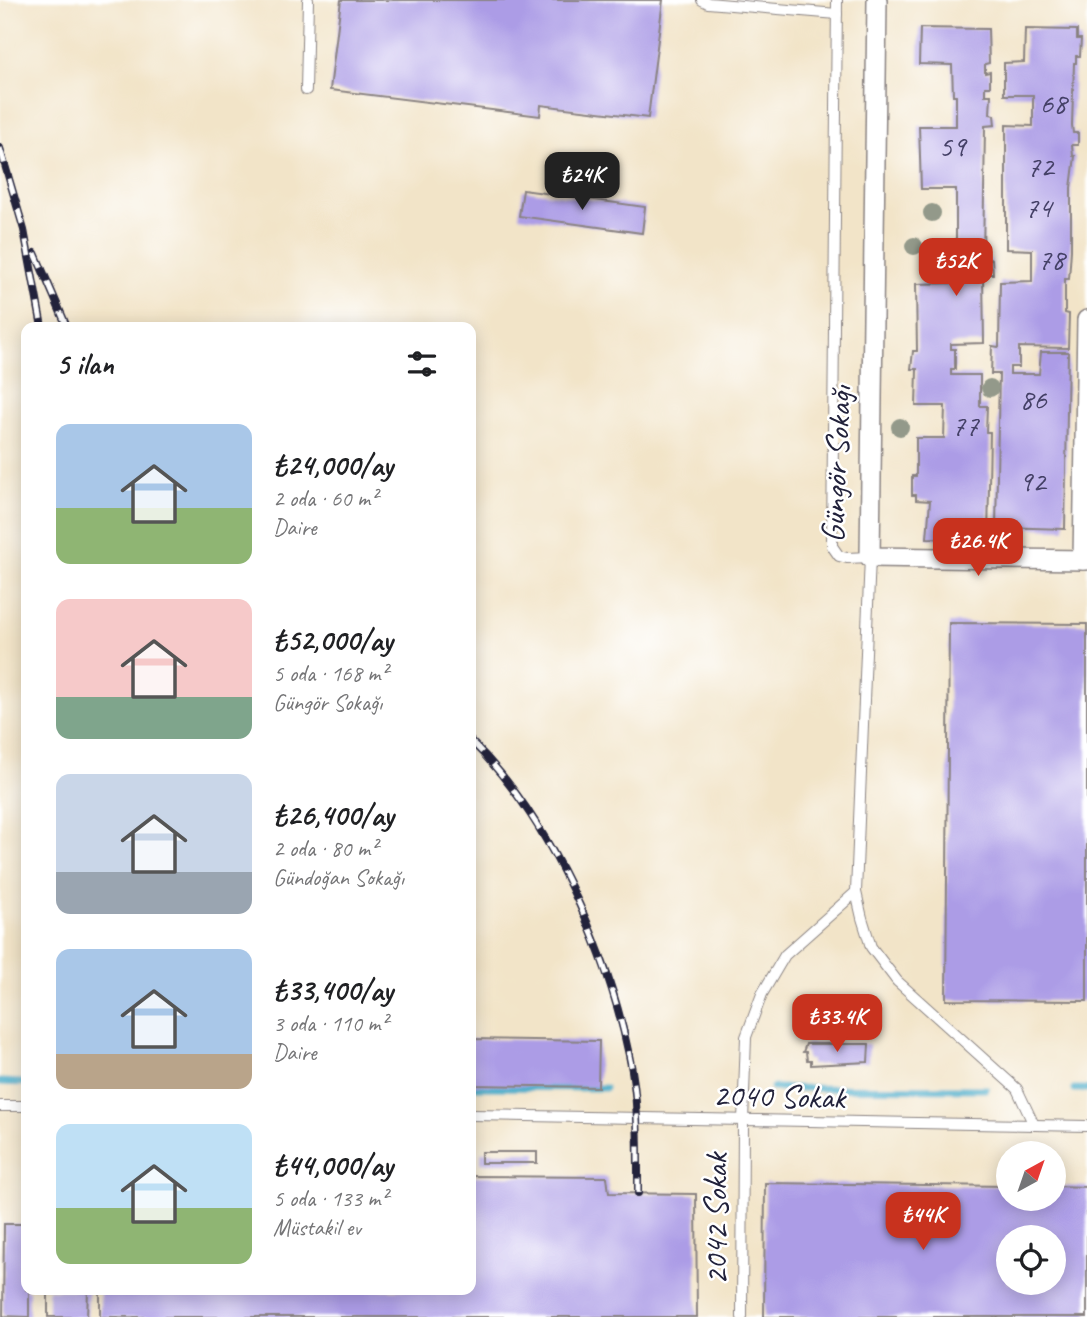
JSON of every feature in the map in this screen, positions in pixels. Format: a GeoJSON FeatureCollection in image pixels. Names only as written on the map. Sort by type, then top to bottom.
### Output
{"type":"FeatureCollection","features":[{"type":"Feature","properties":{"kind":"street","name":"Güngör Sokağı"},"geometry":{"type":"LineString","coordinates":[[870,557],[877,0]]}},
{"type":"Feature","properties":{"kind":"street"},"geometry":{"type":"LineString","coordinates":[[870,557],[1085,560],[1087,320]]}},
{"type":"Feature","properties":{"kind":"lane"},"geometry":{"type":"LineString","coordinates":[[306,90],[308,0]]}},
{"type":"Feature","properties":{"kind":"lane"},"geometry":{"type":"LineString","coordinates":[[702,0],[708,3],[837,14]]}},
{"type":"Feature","properties":{"kind":"lane","name":"Güngör Sokağı"},"geometry":{"type":"LineString","coordinates":[[837,0],[832,546],[839,556],[870,557]]}},
{"type":"Feature","properties":{"kind":"lane"},"geometry":{"type":"LineString","coordinates":[[870,557],[856,892],[862,918],[871,947],[897,981],[1017,1090],[1034,1125]]}},
{"type":"Feature","properties":{"kind":"lane","name":"2042 Sokak"},"geometry":{"type":"LineString","coordinates":[[742,1317],[746,1037],[762,994],[785,955],[856,892]]}},
{"type":"Feature","properties":{"kind":"lane"},"geometry":{"type":"LineString","coordinates":[[0,1106],[21,1106]]}},
{"type":"Feature","properties":{"kind":"lane","name":"2040 Sokak"},"geometry":{"type":"LineString","coordinates":[[476,1115],[1087,1126]]}},
{"type":"Feature","properties":{"kind":"building"},"geometry":{"type":"Polygon","coordinates":[[[341,0],[663,0],[648,118],[541,105],[540,116],[330,90],[341,0]]]}},
{"type":"Feature","properties":{"kind":"building"},"geometry":{"type":"Polygon","coordinates":[[[920,28],[988,29],[989,63],[985,64],[985,73],[990,72],[990,87],[985,87],[985,95],[991,95],[990,114],[994,115],[995,125],[985,126],[983,259],[992,259],[993,274],[983,274],[984,343],[951,344],[951,349],[955,349],[955,369],[951,369],[951,375],[980,375],[980,406],[987,406],[986,432],[990,432],[988,540],[927,538],[930,501],[916,500],[916,495],[912,495],[912,476],[916,476],[916,438],[944,438],[945,406],[916,406],[917,369],[911,369],[913,351],[917,351],[916,284],[956,283],[956,189],[921,189],[919,126],[956,126],[952,65],[919,64],[920,28]]]}},
{"type":"Feature","properties":{"kind":"building"},"geometry":{"type":"Polygon","coordinates":[[[1025,29],[1077,30],[1077,39],[1081,39],[1080,56],[1076,56],[1074,63],[1072,125],[1073,133],[1078,133],[1078,145],[1072,145],[1075,156],[1071,188],[1071,250],[1069,279],[1065,279],[1065,313],[1069,314],[1068,348],[1019,347],[1019,367],[1010,367],[1010,374],[1039,374],[1041,352],[1068,352],[1065,529],[996,527],[999,374],[991,374],[992,346],[999,347],[1000,282],[1032,281],[1032,250],[1006,249],[1006,125],[1033,126],[1033,95],[1004,95],[1004,63],[1024,62],[1025,29]]]}},
{"type":"Feature","properties":{"kind":"building"},"geometry":{"type":"Polygon","coordinates":[[[523,190],[645,207],[642,233],[519,216],[523,190]]]}},
{"type":"Feature","properties":{"kind":"building"},"geometry":{"type":"Polygon","coordinates":[[[949,623],[1087,624],[1087,1001],[946,1000],[949,623]]]}},
{"type":"Feature","properties":{"kind":"building"},"geometry":{"type":"Polygon","coordinates":[[[814,1010],[854,1013],[853,1033],[813,1031],[814,1010]]]}},
{"type":"Feature","properties":{"kind":"building"},"geometry":{"type":"Polygon","coordinates":[[[476,1039],[599,1041],[598,1087],[476,1085],[476,1039]]]}},
{"type":"Feature","properties":{"kind":"building"},"geometry":{"type":"Polygon","coordinates":[[[806,1044],[869,1044],[868,1062],[811,1065],[811,1060],[807,1060],[806,1052],[803,1052],[806,1044]]]}},
{"type":"Feature","properties":{"kind":"building"},"geometry":{"type":"Polygon","coordinates":[[[481,1152],[537,1152],[537,1163],[481,1163],[481,1152]]]}},
{"type":"Feature","properties":{"kind":"building"},"geometry":{"type":"Polygon","coordinates":[[[476,1176],[607,1177],[609,1193],[696,1194],[697,1317],[100,1317],[100,1295],[476,1295],[476,1176]]]}},
{"type":"Feature","properties":{"kind":"building"},"geometry":{"type":"Polygon","coordinates":[[[765,1183],[996,1186],[996,1211],[1066,1211],[1066,1186],[1087,1187],[1087,1317],[764,1317],[765,1183]]]}},
{"type":"Feature","properties":{"kind":"building"},"geometry":{"type":"Polygon","coordinates":[[[4,1224],[21,1224],[21,1295],[29,1295],[29,1317],[3,1316],[4,1224]]]}},
{"type":"Feature","properties":{"kind":"building"},"geometry":{"type":"Polygon","coordinates":[[[48,1295],[88,1295],[87,1317],[48,1317],[48,1295]]]}},
{"type":"Feature","properties":{"kind":"waterway"},"geometry":{"type":"LineString","coordinates":[[0,1082],[21,1083]]}},
{"type":"Feature","properties":{"kind":"waterway"},"geometry":{"type":"LineString","coordinates":[[476,1087],[605,1088]]}},
{"type":"Feature","properties":{"kind":"waterway"},"geometry":{"type":"LineString","coordinates":[[773,1088],[986,1089]]}},
{"type":"Feature","properties":{"kind":"waterway"},"geometry":{"type":"LineString","coordinates":[[1074,1089],[1087,1089]]}},
{"type":"Feature","properties":{"kind":"railway"},"geometry":{"type":"LineString","coordinates":[[0,148],[24,230],[41,322]]}},
{"type":"Feature","properties":{"kind":"railway"},"geometry":{"type":"LineString","coordinates":[[35,253],[65,322]]}},
{"type":"Feature","properties":{"kind":"railway"},"geometry":{"type":"LineString","coordinates":[[476,747],[526,807],[549,846],[571,887],[606,972],[619,1014],[635,1089],[638,1193]]}}]}
